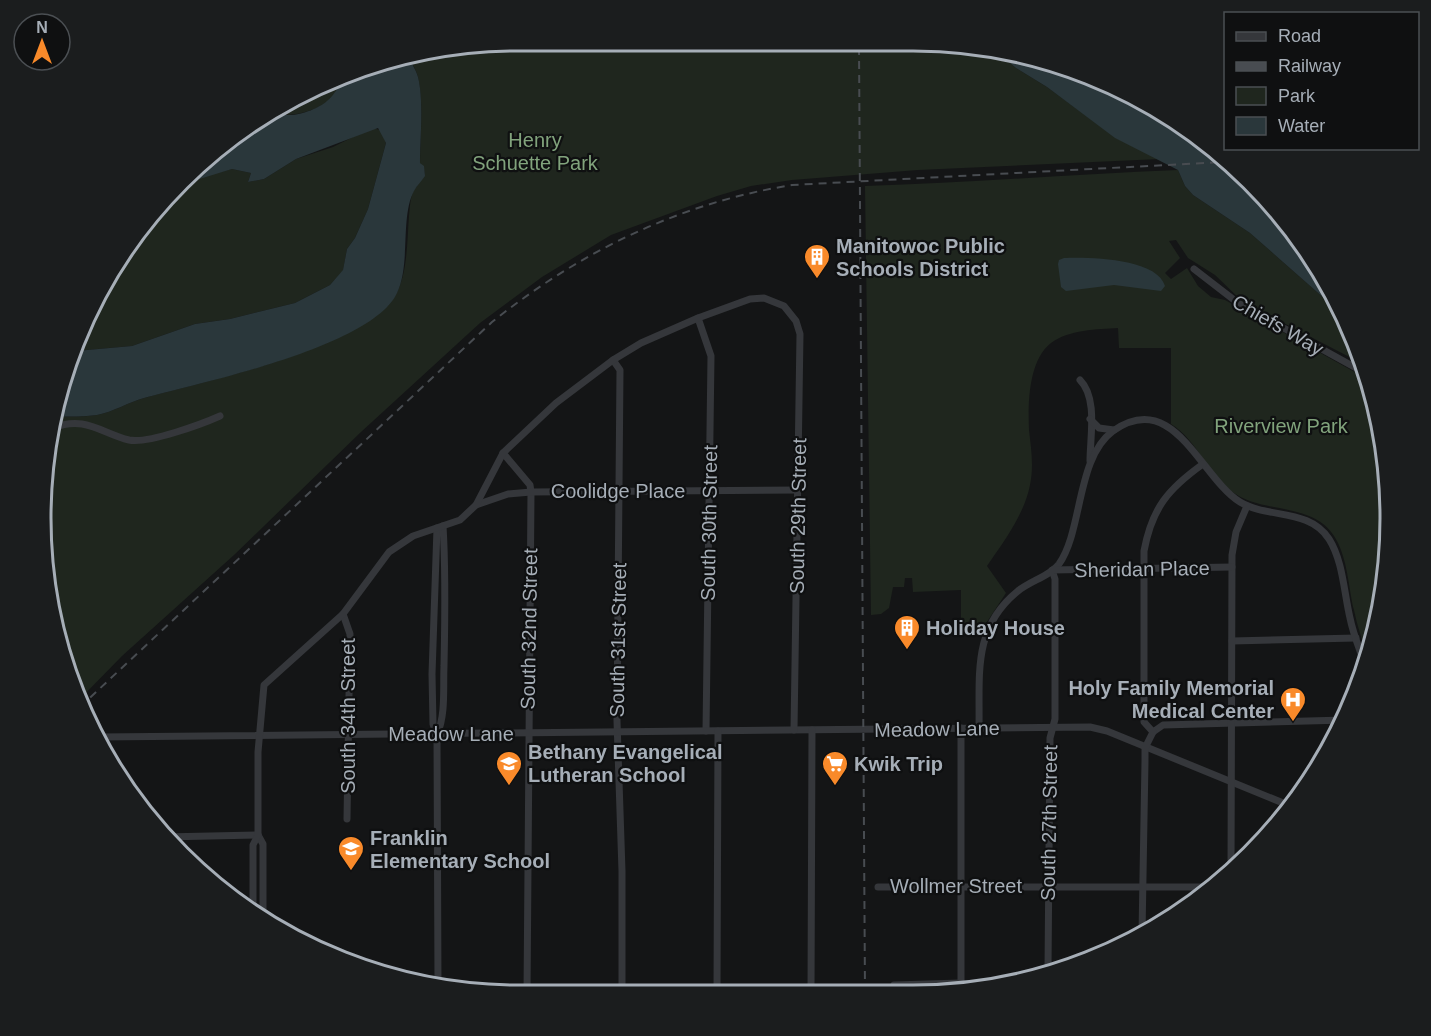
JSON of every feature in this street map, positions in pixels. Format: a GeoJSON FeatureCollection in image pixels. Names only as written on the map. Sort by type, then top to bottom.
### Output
{"type":"FeatureCollection","features":[{"type":"Feature","properties":{"kind":"street","name":"Chiefs Way"},"geometry":{"type":"LineString","coordinates":[[1194,270],[1238,303],[1355,367]]}},
{"type":"Feature","properties":{"kind":"street","name":"South 29th Street"},"geometry":{"type":"LineString","coordinates":[[698,318],[750,300],[764,298],[784,306],[796,321],[800,334],[794,730]]}},
{"type":"Feature","properties":{"kind":"street"},"geometry":{"type":"LineString","coordinates":[[253,902],[253,844],[258,835],[260,736],[264,685],[343,614],[389,552],[413,536],[460,520],[476,506],[503,453],[556,403],[613,360],[641,343],[698,318]]}},
{"type":"Feature","properties":{"kind":"street","name":"South 30th Street"},"geometry":{"type":"LineString","coordinates":[[698,318],[711,356],[706,731]]}},
{"type":"Feature","properties":{"kind":"street","name":"South 31st Street"},"geometry":{"type":"LineString","coordinates":[[613,360],[620,370],[617,732],[622,871],[622,985]]}},
{"type":"Feature","properties":{"kind":"street"},"geometry":{"type":"LineString","coordinates":[[1080,380],[1088,388],[1090,466]]}},
{"type":"Feature","properties":{"kind":"street"},"geometry":{"type":"LineString","coordinates":[[60,427],[78,423],[96,426],[131,440],[189,430],[220,416]]}},
{"type":"Feature","properties":{"kind":"street"},"geometry":{"type":"LineString","coordinates":[[1090,419],[1099,428],[1114,430]]}},
{"type":"Feature","properties":{"kind":"street"},"geometry":{"type":"LineString","coordinates":[[979,728],[980,660],[988,627],[1005,602],[1059,563],[1097,447],[1114,430],[1134,422],[1159,423],[1177,432],[1221,487],[1246,506],[1304,519],[1328,538],[1334,549],[1360,651]]}},
{"type":"Feature","properties":{"kind":"street"},"geometry":{"type":"LineString","coordinates":[[503,453],[530,485],[531,492]]}},
{"type":"Feature","properties":{"kind":"street"},"geometry":{"type":"LineString","coordinates":[[1153,732],[1144,722],[1144,570],[1149,529],[1158,507],[1180,479],[1203,464]]}},
{"type":"Feature","properties":{"kind":"street","name":"Coolidge Place"},"geometry":{"type":"LineString","coordinates":[[476,506],[508,494],[531,492],[798,490]]}},
{"type":"Feature","properties":{"kind":"street","name":"South 32nd Street"},"geometry":{"type":"LineString","coordinates":[[527,985],[527,734],[531,492]]}},
{"type":"Feature","properties":{"kind":"street"},"geometry":{"type":"LineString","coordinates":[[1231,859],[1232,567],[1236,532],[1246,506]]}},
{"type":"Feature","properties":{"kind":"street"},"geometry":{"type":"LineString","coordinates":[[438,978],[437,735],[434,724],[432,674],[440,527]]}},
{"type":"Feature","properties":{"kind":"street"},"geometry":{"type":"LineString","coordinates":[[437,735],[442,724],[446,575],[440,527]]}},
{"type":"Feature","properties":{"kind":"street","name":"Sheridan Place"},"geometry":{"type":"LineString","coordinates":[[1052,570],[1232,567]]}},
{"type":"Feature","properties":{"kind":"street","name":"South 27th Street"},"geometry":{"type":"LineString","coordinates":[[1048,965],[1050,738],[1053,728],[1055,579],[1052,570]]}},
{"type":"Feature","properties":{"kind":"street","name":"South 34th Street"},"geometry":{"type":"LineString","coordinates":[[343,614],[350,634],[347,819]]}},
{"type":"Feature","properties":{"kind":"street"},"geometry":{"type":"LineString","coordinates":[[1232,641],[1356,638]]}},
{"type":"Feature","properties":{"kind":"street"},"geometry":{"type":"LineString","coordinates":[[1142,924],[1145,748],[1153,732],[1163,725],[1334,720]]}},
{"type":"Feature","properties":{"kind":"street","name":"Meadow Lane"},"geometry":{"type":"LineString","coordinates":[[106,737],[1090,727],[1107,731],[1282,803]]}},
{"type":"Feature","properties":{"kind":"street"},"geometry":{"type":"LineString","coordinates":[[961,982],[962,728]]}},
{"type":"Feature","properties":{"kind":"street"},"geometry":{"type":"LineString","coordinates":[[811,985],[812,730]]}},
{"type":"Feature","properties":{"kind":"street"},"geometry":{"type":"LineString","coordinates":[[717,985],[718,731]]}},
{"type":"Feature","properties":{"kind":"street"},"geometry":{"type":"LineString","coordinates":[[177,837],[258,835]]}},
{"type":"Feature","properties":{"kind":"street"},"geometry":{"type":"LineString","coordinates":[[258,835],[263,844],[263,909]]}},
{"type":"Feature","properties":{"kind":"street","name":"Wollmer Street"},"geometry":{"type":"LineString","coordinates":[[878,887],[1199,887]]}},
{"type":"Feature","properties":{"kind":"green space","name":"Henry Schuette Park"},"geometry":{"type":"Polygon","coordinates":[[[913,51],[974,55],[1007,61],[1116,138],[1160,159],[918,170],[792,180],[751,186],[717,196],[611,235],[542,277],[480,323],[361,432],[234,555],[122,656],[86,693],[67,639],[60,609],[52,549],[52,487],[62,417],[103,414],[144,398],[277,361],[345,334],[372,318],[392,300],[404,271],[411,199],[424,174],[420,163],[421,109],[417,74],[413,63],[487,52],[913,51]]]}},
{"type":"Feature","properties":{"kind":"green space"},"geometry":{"type":"Polygon","coordinates":[[[340,87],[330,100],[322,105],[301,113],[284,114],[340,87]]]}},
{"type":"Feature","properties":{"kind":"green space"},"geometry":{"type":"Polygon","coordinates":[[[371,128],[381,130],[386,143],[368,209],[355,238],[347,249],[343,271],[330,285],[295,303],[230,319],[195,324],[132,346],[83,350],[99,311],[130,259],[167,210],[199,178],[232,169],[251,173],[248,182],[264,179],[296,159],[333,147],[371,128]]]}},
{"type":"Feature","properties":{"kind":"green space","name":"Riverview Park"},"geometry":{"type":"Polygon","coordinates":[[[1178,170],[1185,186],[1193,195],[1250,233],[1325,299],[1332,311],[1351,358],[1243,302],[1215,275],[1188,258],[1176,240],[1169,241],[1180,258],[1165,273],[1171,279],[1187,268],[1198,286],[1211,297],[1225,300],[1357,373],[1371,427],[1376,457],[1380,518],[1376,579],[1363,642],[1355,616],[1347,569],[1338,543],[1331,532],[1322,523],[1309,516],[1250,501],[1240,497],[1222,483],[1188,439],[1171,424],[1171,348],[1119,348],[1118,328],[1066,335],[1051,343],[1043,351],[1038,361],[1029,396],[1032,464],[1030,485],[1018,517],[987,566],[1006,593],[981,631],[961,631],[961,590],[913,592],[912,578],[905,578],[904,587],[893,587],[889,608],[881,614],[871,615],[865,186],[1178,170]]]}},
{"type":"Feature","properties":{"kind":"water"},"geometry":{"type":"Polygon","coordinates":[[[1007,61],[1063,76],[1120,99],[1147,114],[1197,148],[1221,167],[1264,210],[1301,259],[1325,299],[1250,233],[1193,195],[1185,186],[1178,170],[1115,138],[1047,87],[1007,61]]]}},
{"type":"Feature","properties":{"kind":"water"},"geometry":{"type":"Polygon","coordinates":[[[412,63],[417,74],[421,108],[420,163],[424,166],[425,176],[415,189],[407,214],[404,268],[397,293],[381,312],[355,330],[321,346],[242,372],[144,398],[103,414],[62,417],[83,350],[132,346],[195,324],[230,319],[295,303],[330,285],[343,270],[347,249],[355,238],[368,209],[386,143],[378,128],[296,159],[264,179],[248,182],[251,173],[232,169],[196,180],[234,148],[284,114],[294,115],[309,111],[333,95],[339,87],[397,67],[412,63]]]}},
{"type":"Feature","properties":{"kind":"water"},"geometry":{"type":"Polygon","coordinates":[[[1064,258],[1104,259],[1136,265],[1159,277],[1165,286],[1161,291],[1114,285],[1066,291],[1061,287],[1058,264],[1059,260],[1064,258]]]}},
{"type":"Feature","properties":{"kind":"railway"},"geometry":{"type":"LineString","coordinates":[[859,51],[865,985]]}},
{"type":"Feature","properties":{"kind":"railway"},"geometry":{"type":"LineString","coordinates":[[88,699],[492,322],[561,273],[633,234],[710,204],[792,185],[1215,162]]}},
{"type":"Feature","properties":{"kind":"place","name":"Manitowoc Public Schools District"},"geometry":{"type":"Point","coordinates":[817,280]}},
{"type":"Feature","properties":{"kind":"place","name":"Holiday House"},"geometry":{"type":"Point","coordinates":[907,651]}},
{"type":"Feature","properties":{"kind":"place","name":"Holy Family Memorial Medical Center"},"geometry":{"type":"Point","coordinates":[1293,723]}},
{"type":"Feature","properties":{"kind":"place","name":"Bethany Evangelical Lutheran School"},"geometry":{"type":"Point","coordinates":[509,787]}},
{"type":"Feature","properties":{"kind":"place","name":"Kwik Trip"},"geometry":{"type":"Point","coordinates":[835,787]}},
{"type":"Feature","properties":{"kind":"place","name":"Franklin Elementary School"},"geometry":{"type":"Point","coordinates":[351,872]}}]}
